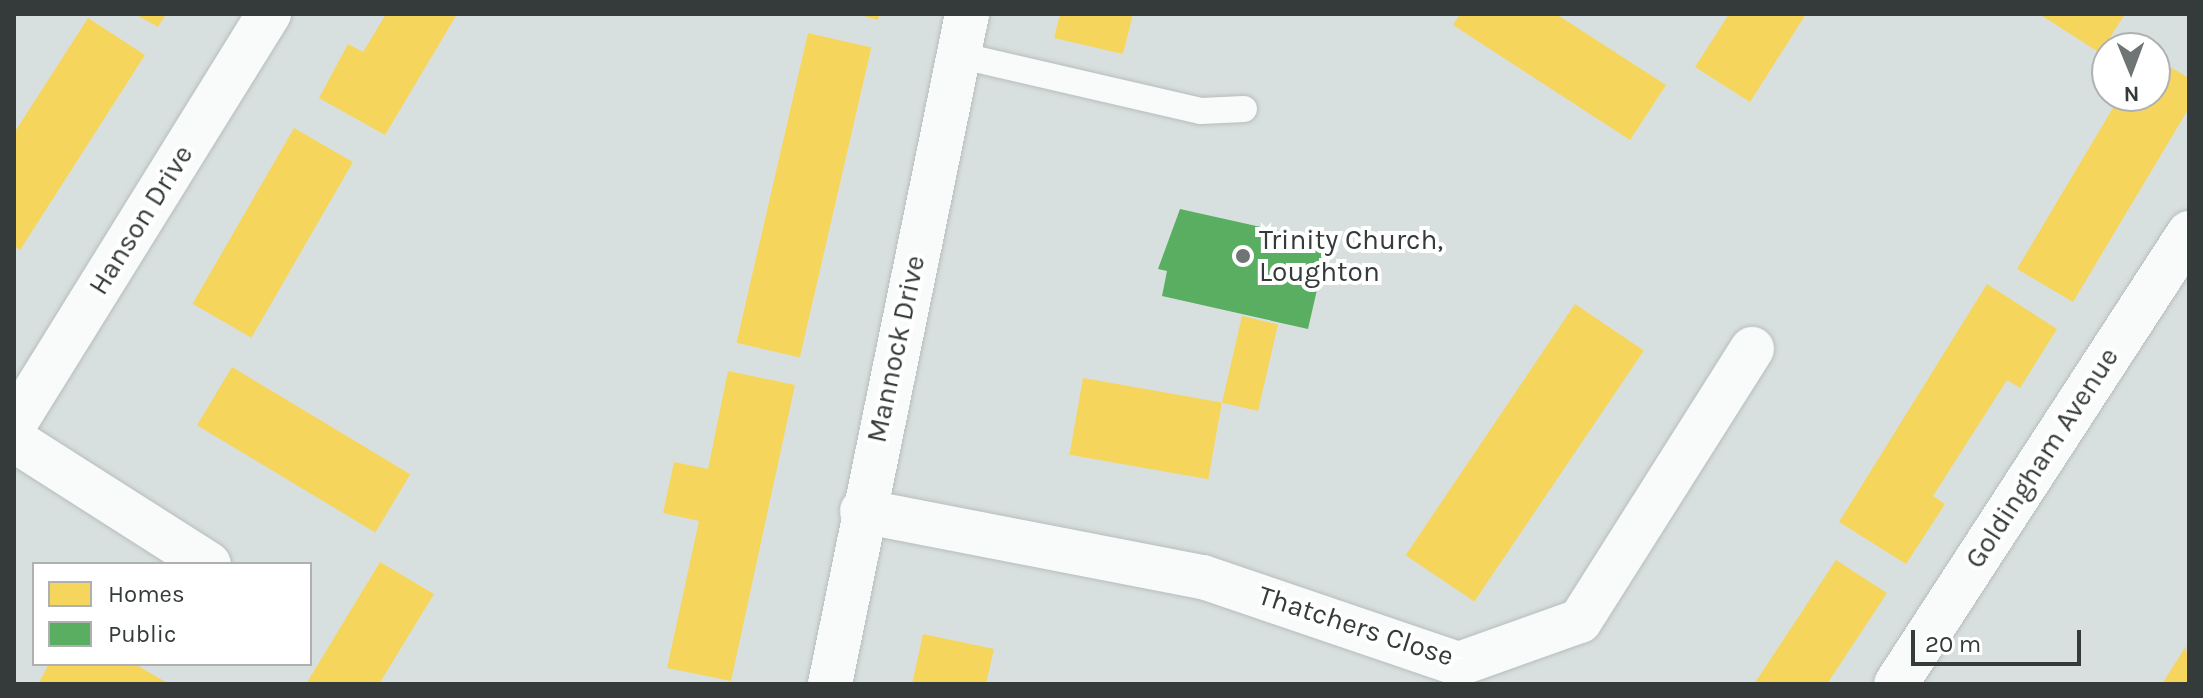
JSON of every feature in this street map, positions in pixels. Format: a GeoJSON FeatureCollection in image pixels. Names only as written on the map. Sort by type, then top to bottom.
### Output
{"type":"FeatureCollection","features":[{"type":"Feature","properties":{"kind":"street","name":"Hanson Drive"},"geometry":{"type":"LineString","coordinates":[[14,425],[269,14]]}},
{"type":"Feature","properties":{"kind":"street","name":"Mannock Drive"},"geometry":{"type":"LineString","coordinates":[[830,684],[862,511],[963,35]]}},
{"type":"Feature","properties":{"kind":"street","name":"Goldingham Avenue"},"geometry":{"type":"LineString","coordinates":[[1896,684],[2189,233]]}},
{"type":"Feature","properties":{"kind":"street","name":"Thatchers Close"},"geometry":{"type":"LineString","coordinates":[[862,511],[1203,577],[1459,664],[1580,621],[1752,349]]}},
{"type":"Feature","properties":{"kind":"street"},"geometry":{"type":"LineString","coordinates":[[14,440],[206,562]]}},
{"type":"Feature","properties":{"kind":"lane"},"geometry":{"type":"LineString","coordinates":[[963,35],[1201,111],[1244,109]]}},
{"type":"Feature","properties":{"kind":"building: Homes"},"geometry":{"type":"Polygon","coordinates":[[[135,14],[166,14],[158,27],[135,14]]]}},
{"type":"Feature","properties":{"kind":"building: Homes"},"geometry":{"type":"Polygon","coordinates":[[[386,14],[457,14],[385,135],[319,98],[348,44],[363,52],[386,14]]]}},
{"type":"Feature","properties":{"kind":"building: Homes"},"geometry":{"type":"Polygon","coordinates":[[[857,14],[879,14],[878,20],[857,14]]]}},
{"type":"Feature","properties":{"kind":"building: Homes"},"geometry":{"type":"Polygon","coordinates":[[[1060,14],[1133,14],[1123,54],[1054,38],[1060,14]]]}},
{"type":"Feature","properties":{"kind":"building: Homes"},"geometry":{"type":"Polygon","coordinates":[[[1460,14],[1556,14],[1666,85],[1630,140],[1453,25],[1460,14]]]}},
{"type":"Feature","properties":{"kind":"building: Homes"},"geometry":{"type":"Polygon","coordinates":[[[1729,14],[1806,14],[1750,102],[1695,67],[1729,14]]]}},
{"type":"Feature","properties":{"kind":"building: Homes"},"geometry":{"type":"Polygon","coordinates":[[[2039,14],[2125,14],[2113,32],[2091,32],[2091,47],[2039,14]]]}},
{"type":"Feature","properties":{"kind":"building: Homes"},"geometry":{"type":"Polygon","coordinates":[[[88,18],[145,55],[20,250],[14,246],[14,133],[88,18]]]}},
{"type":"Feature","properties":{"kind":"building: Homes"},"geometry":{"type":"Polygon","coordinates":[[[808,33],[871,48],[800,357],[736,343],[808,33]]]}},
{"type":"Feature","properties":{"kind":"building: Homes"},"geometry":{"type":"Polygon","coordinates":[[[2171,67],[2189,78],[2189,108],[2073,302],[2017,269],[2110,112],[2171,112],[2171,67]]]}},
{"type":"Feature","properties":{"kind":"building: Homes"},"geometry":{"type":"Polygon","coordinates":[[[294,128],[353,162],[251,338],[193,304],[294,128]]]}},
{"type":"Feature","properties":{"kind":"building: Homes"},"geometry":{"type":"Polygon","coordinates":[[[1987,284],[2057,329],[2020,388],[2007,380],[1933,496],[1945,504],[1906,564],[1839,522],[1987,284]]]}},
{"type":"Feature","properties":{"kind":"building: Homes"},"geometry":{"type":"Polygon","coordinates":[[[1575,304],[1644,350],[1474,602],[1406,555],[1575,304]]]}},
{"type":"Feature","properties":{"kind":"building: Homes"},"geometry":{"type":"Polygon","coordinates":[[[1242,316],[1278,324],[1258,411],[1222,403],[1242,316]]]}},
{"type":"Feature","properties":{"kind":"building: Homes"},"geometry":{"type":"Polygon","coordinates":[[[232,367],[410,474],[375,532],[197,425],[232,367]]]}},
{"type":"Feature","properties":{"kind":"building: Homes"},"geometry":{"type":"Polygon","coordinates":[[[728,371],[795,385],[731,681],[667,668],[699,521],[663,513],[674,462],[708,469],[728,371]]]}},
{"type":"Feature","properties":{"kind":"building: Homes"},"geometry":{"type":"Polygon","coordinates":[[[1083,378],[1222,402],[1208,479],[1069,455],[1083,378]]]}},
{"type":"Feature","properties":{"kind":"building: Homes"},"geometry":{"type":"Polygon","coordinates":[[[1836,560],[1887,593],[1827,684],[1754,684],[1836,560]]]}},
{"type":"Feature","properties":{"kind":"building: Homes"},"geometry":{"type":"Polygon","coordinates":[[[380,562],[434,594],[379,684],[306,684],[380,562]]]}},
{"type":"Feature","properties":{"kind":"building: Homes"},"geometry":{"type":"Polygon","coordinates":[[[923,634],[994,649],[986,684],[912,684],[923,634]]]}},
{"type":"Feature","properties":{"kind":"building: Homes"},"geometry":{"type":"Polygon","coordinates":[[[2186,646],[2189,684],[2162,684],[2186,646]]]}},
{"type":"Feature","properties":{"kind":"building: Homes"},"geometry":{"type":"Polygon","coordinates":[[[48,666],[138,666],[169,684],[38,684],[48,666]]]}},
{"type":"Feature","properties":{"kind":"building: Public","name":"Trinity Church, Loughton"},"geometry":{"type":"Polygon","coordinates":[[[1180,209],[1328,242],[1308,329],[1162,296],[1167,271],[1158,269],[1180,209]]]}},
{"type":"Feature","properties":{"kind":"place","name":"Trinity Church, Loughton"},"geometry":{"type":"Point","coordinates":[1243,256]}}]}
